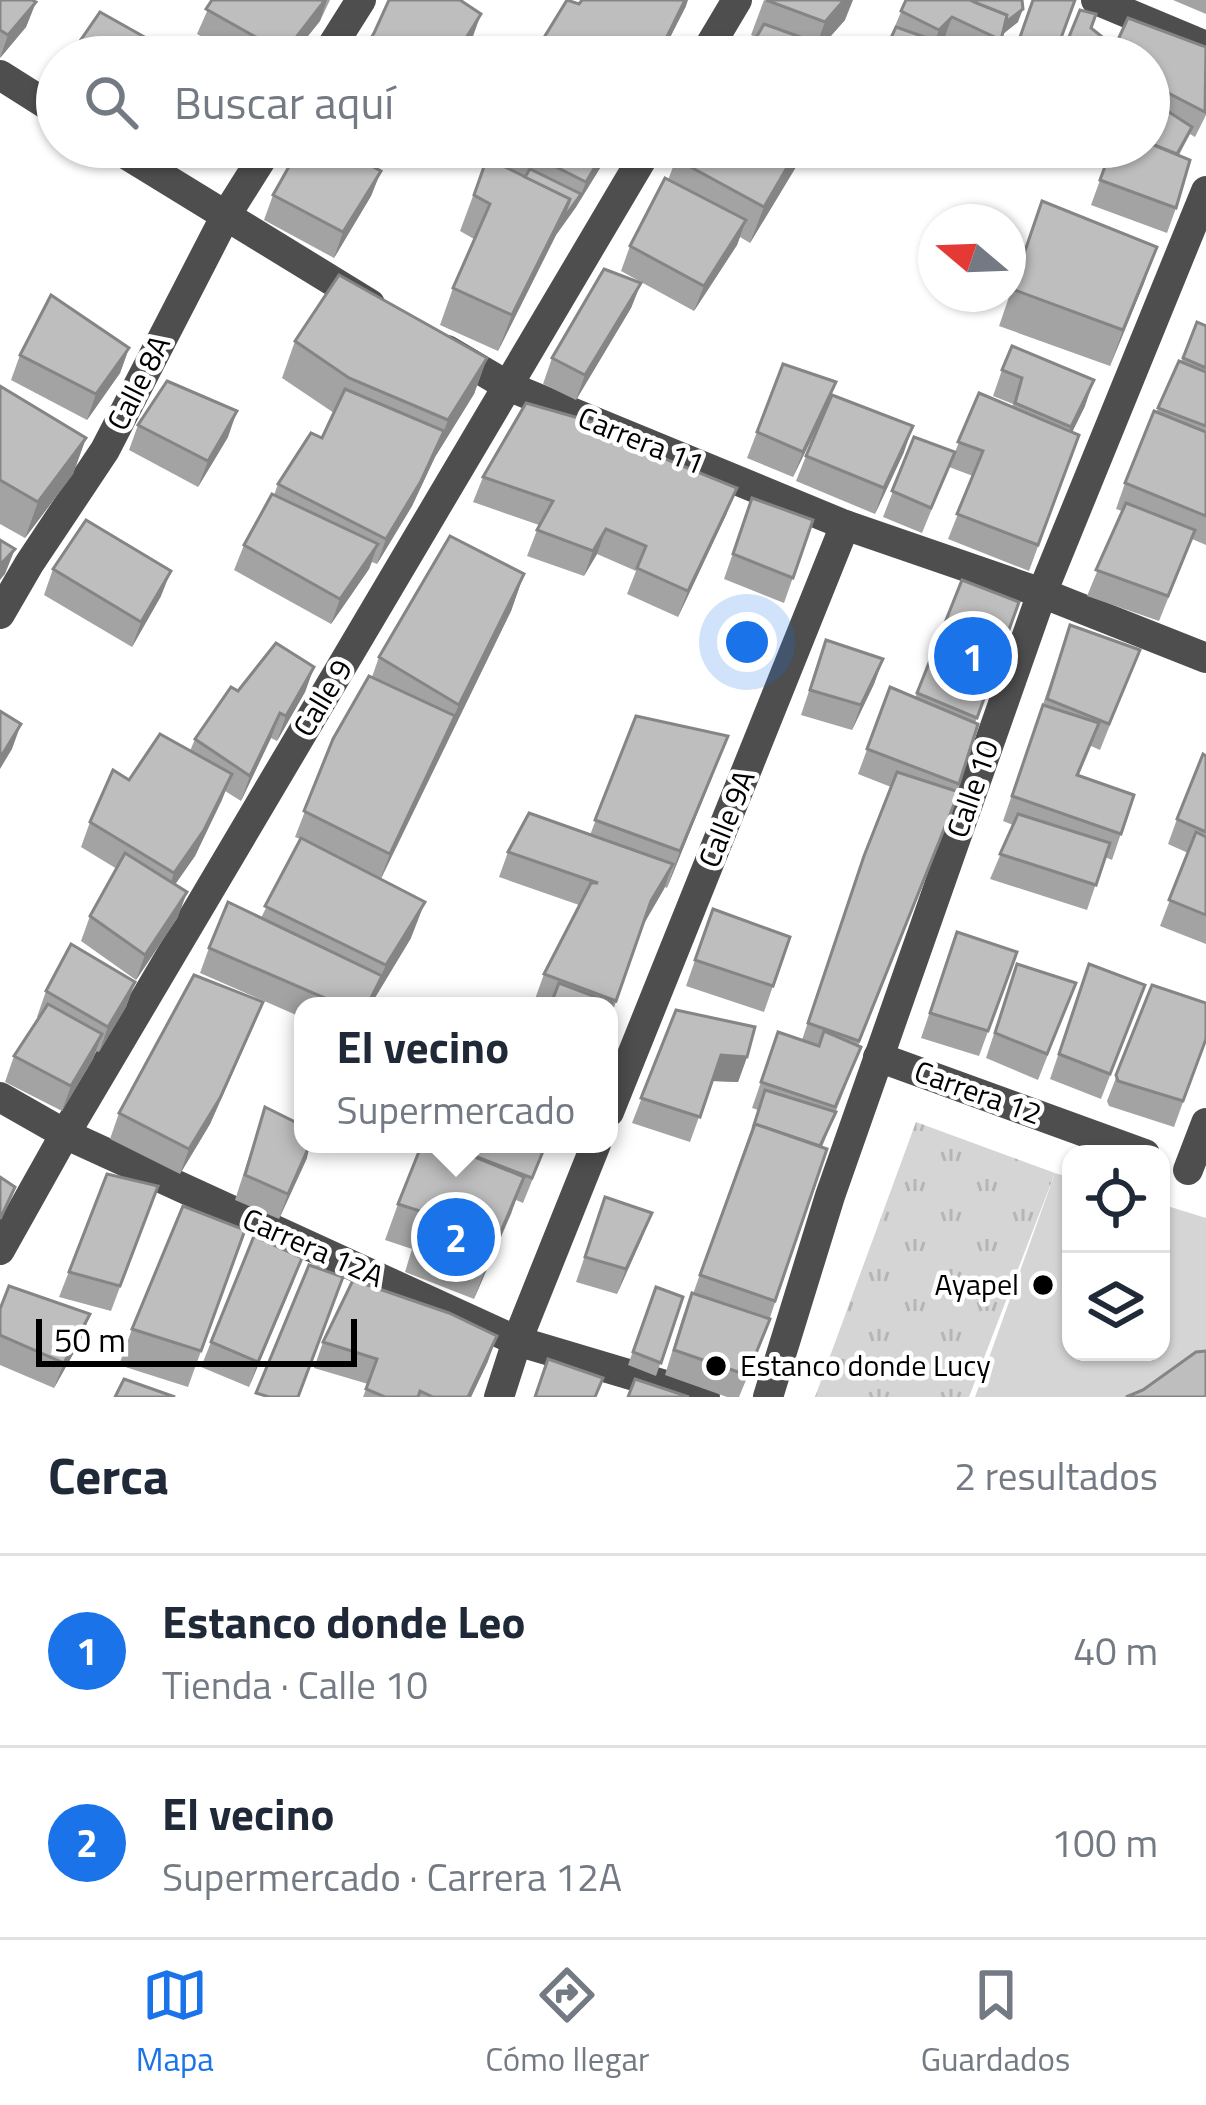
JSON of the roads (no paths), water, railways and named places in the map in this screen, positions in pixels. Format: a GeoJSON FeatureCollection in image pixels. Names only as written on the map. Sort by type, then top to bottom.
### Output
{"type":"FeatureCollection","features":[{"type":"Feature","properties":{"kind":"street"},"geometry":{"type":"LineString","coordinates":[[338,36],[361,0]]}},
{"type":"Feature","properties":{"kind":"street"},"geometry":{"type":"LineString","coordinates":[[715,36],[736,0]]}},
{"type":"Feature","properties":{"kind":"street"},"geometry":{"type":"LineString","coordinates":[[1096,0],[1206,46]]}},
{"type":"Feature","properties":{"kind":"street"},"geometry":{"type":"LineString","coordinates":[[0,75],[36,98]]}},
{"type":"Feature","properties":{"kind":"street"},"geometry":{"type":"LineString","coordinates":[[147,168],[386,314]]}},
{"type":"Feature","properties":{"kind":"street","name":"Calle 8A"},"geometry":{"type":"LineString","coordinates":[[0,614],[105,450],[225,217],[256,168]]}},
{"type":"Feature","properties":{"kind":"street","name":"Calle 9"},"geometry":{"type":"LineString","coordinates":[[0,1250],[637,168]]}},
{"type":"Feature","properties":{"kind":"street","name":"Calle 10"},"geometry":{"type":"LineString","coordinates":[[768,1397],[830,1196],[1042,593],[1206,191]]}},
{"type":"Feature","properties":{"kind":"street","name":"Carrera 11"},"geometry":{"type":"LineString","coordinates":[[427,338],[508,386],[845,525],[1042,593],[1206,658]]}},
{"type":"Feature","properties":{"kind":"street","name":"Calle 9A"},"geometry":{"type":"LineString","coordinates":[[618,1090],[845,525]]}},
{"type":"Feature","properties":{"kind":"street","name":"Carrera 12"},"geometry":{"type":"LineString","coordinates":[[878,1057],[1120,1145]]}},
{"type":"Feature","properties":{"kind":"street","name":"Carrera 12A"},"geometry":{"type":"LineString","coordinates":[[0,1097],[65,1135],[517,1340],[705,1397]]}},
{"type":"Feature","properties":{"kind":"street"},"geometry":{"type":"LineString","coordinates":[[1185,1169],[1206,1123]]}},
{"type":"Feature","properties":{"kind":"street"},"geometry":{"type":"LineString","coordinates":[[499,1397],[592,1153]]}},
{"type":"Feature","properties":{"kind":"place","name":"Estanco donde Leo"},"geometry":{"type":"Point","coordinates":[973,656]}},
{"type":"Feature","properties":{"kind":"place","name":"El vecino"},"geometry":{"type":"Point","coordinates":[456,1237]}},
{"type":"Feature","properties":{"kind":"place","name":"Ayapel"},"geometry":{"type":"Point","coordinates":[1043,1285]}},
{"type":"Feature","properties":{"kind":"place","name":"Estanco donde Lucy"},"geometry":{"type":"Point","coordinates":[716,1366]}}]}
